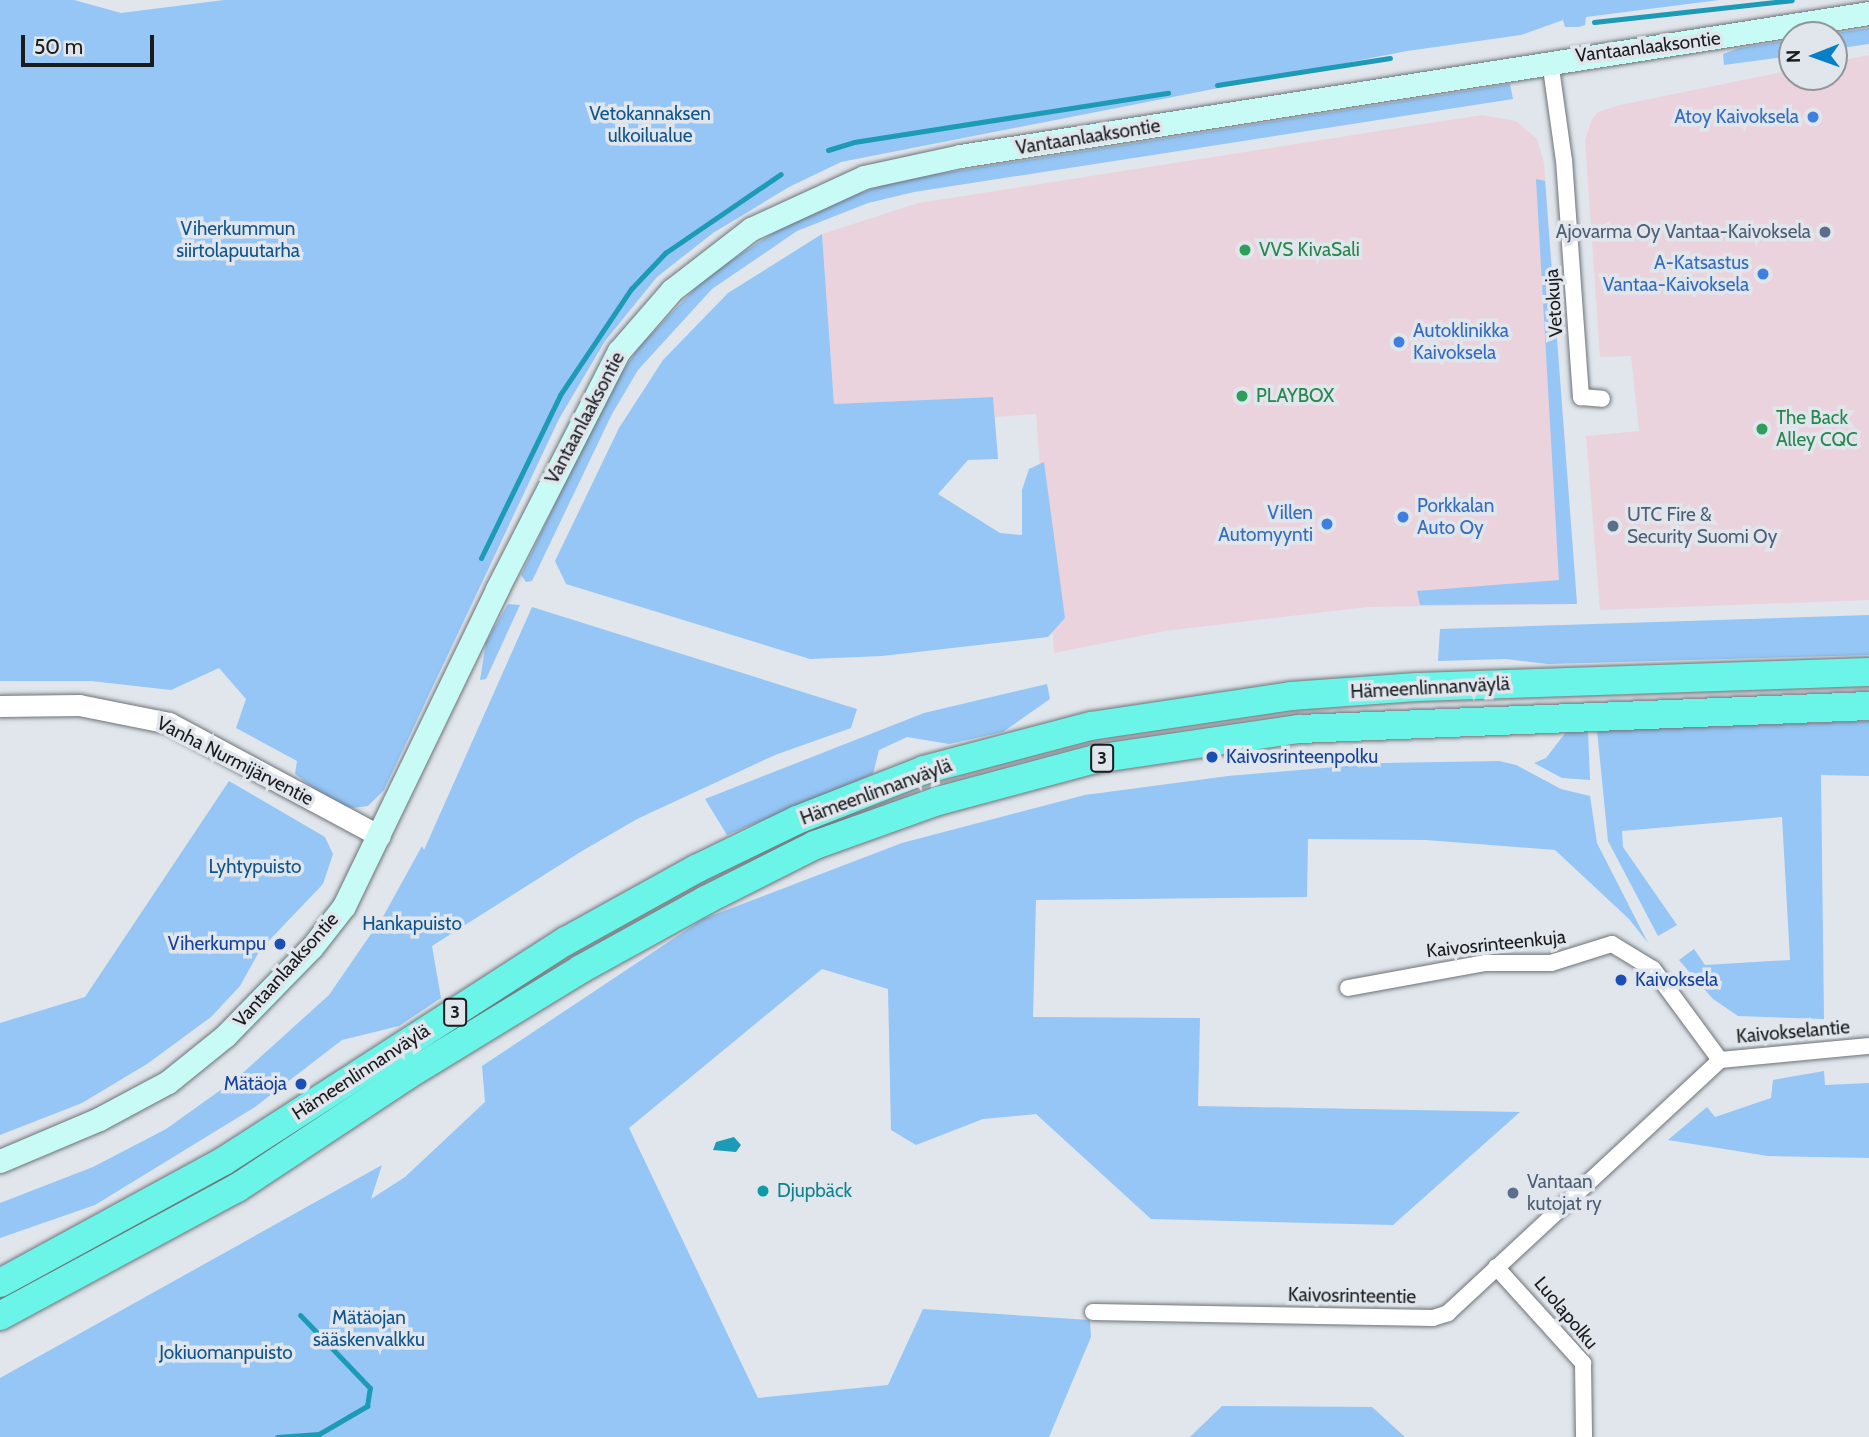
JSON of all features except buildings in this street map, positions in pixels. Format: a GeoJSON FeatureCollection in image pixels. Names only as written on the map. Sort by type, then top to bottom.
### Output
{"type":"FeatureCollection","features":[{"type":"Feature","properties":{"kind":"highway","name":"Hämeenlinnanväylä"},"geometry":{"type":"LineString","coordinates":[[0,1283],[224,1161],[590,928],[797,820],[924,770],[1091,726],[1291,696],[1417,687],[1869,671]]}},
{"type":"Feature","properties":{"kind":"highway","name":"Hämeenlinnanväylä"},"geometry":{"type":"LineString","coordinates":[[0,1316],[237,1188],[523,1005],[706,900],[815,845],[939,801],[1095,759],[1299,729],[1869,706]]}},
{"type":"Feature","properties":{"kind":"main road","name":"Vantaanlaaksontie"},"geometry":{"type":"LineString","coordinates":[[0,1161],[87,1124],[168,1082],[225,1036],[278,984],[344,906],[497,589],[619,351],[672,290],[751,229],[852,181],[918,164],[1550,61],[1688,44],[1869,13]]}},
{"type":"Feature","properties":{"kind":"street","name":"Vetokuja"},"geometry":{"type":"LineString","coordinates":[[1550,61],[1564,160],[1581,397],[1602,399]]}},
{"type":"Feature","properties":{"kind":"street","name":"Vanha Nurmijärventie"},"geometry":{"type":"LineString","coordinates":[[0,706],[79,705],[169,723],[380,836]]}},
{"type":"Feature","properties":{"kind":"street","name":"Kaivosrinteenkuja"},"geometry":{"type":"LineString","coordinates":[[1348,989],[1486,963],[1551,963],[1612,944],[1653,969],[1720,1060]]}},
{"type":"Feature","properties":{"kind":"street","name":"Kaivokselantie"},"geometry":{"type":"LineString","coordinates":[[1720,1060],[1869,1046]]}},
{"type":"Feature","properties":{"kind":"street","name":"Kaivosrinteentie"},"geometry":{"type":"LineString","coordinates":[[1093,1312],[1433,1318],[1448,1313],[1720,1060]]}},
{"type":"Feature","properties":{"kind":"street","name":"Luolapolku"},"geometry":{"type":"LineString","coordinates":[[1496,1267],[1583,1363],[1584,1437]]}},
{"type":"Feature","properties":{"kind":"shaded area"},"geometry":{"type":"Polygon","coordinates":[[[1869,55],[1869,600],[1600,610],[1586,436],[1639,431],[1631,356],[1600,357],[1585,140],[1592,119],[1598,112],[1620,105],[1778,73],[1778,91],[1848,91],[1848,59],[1869,55]]]}},
{"type":"Feature","properties":{"kind":"shaded area"},"geometry":{"type":"Polygon","coordinates":[[[1482,115],[1516,121],[1537,139],[1544,163],[1577,604],[1368,607],[1165,631],[1054,653],[1036,414],[995,417],[992,397],[834,404],[822,234],[918,203],[1482,115]]]}},
{"type":"Feature","properties":{"kind":"shaded area"},"geometry":{"type":"Polygon","coordinates":[[[734,1137],[741,1145],[736,1152],[713,1150],[716,1142],[734,1137]]]}},
{"type":"Feature","properties":{"kind":"green space"},"geometry":{"type":"Polygon","coordinates":[[[0,0],[74,0],[121,13],[224,0],[1719,0],[1586,17],[1585,25],[1579,27],[1565,27],[1563,20],[1521,35],[1407,51],[841,162],[789,187],[713,233],[657,277],[605,341],[559,419],[384,790],[368,806],[353,808],[333,803],[295,774],[297,761],[236,728],[246,699],[219,668],[171,690],[91,681],[0,681],[0,0]]]}},
{"type":"Feature","properties":{"kind":"green space"},"geometry":{"type":"Polygon","coordinates":[[[1869,28],[1869,44],[1848,47],[1848,31],[1869,28]]]}},
{"type":"Feature","properties":{"kind":"green space"},"geometry":{"type":"Polygon","coordinates":[[[1778,42],[1778,58],[1724,65],[1723,54],[1739,48],[1778,42]]]}},
{"type":"Feature","properties":{"kind":"green space"},"geometry":{"type":"Polygon","coordinates":[[[1510,84],[1513,99],[914,192],[868,203],[797,231],[712,289],[638,370],[612,414],[532,581],[526,582],[521,575],[610,389],[640,346],[707,276],[801,215],[893,181],[1510,84]]]}},
{"type":"Feature","properties":{"kind":"green space"},"geometry":{"type":"Polygon","coordinates":[[[1536,179],[1545,181],[1577,604],[1420,605],[1417,591],[1559,580],[1536,179]]]}},
{"type":"Feature","properties":{"kind":"green space"},"geometry":{"type":"Polygon","coordinates":[[[822,234],[834,404],[993,397],[998,459],[968,460],[938,494],[1000,533],[1022,535],[1022,490],[1029,469],[1044,462],[1065,618],[1048,637],[882,656],[810,659],[566,584],[555,561],[619,428],[663,360],[728,293],[822,234]]]}},
{"type":"Feature","properties":{"kind":"green space"},"geometry":{"type":"Polygon","coordinates":[[[508,604],[520,605],[486,679],[480,680],[486,642],[508,604]]]}},
{"type":"Feature","properties":{"kind":"green space","name":"Hankapuisto"},"geometry":{"type":"Polygon","coordinates":[[[532,607],[857,709],[851,728],[775,755],[637,819],[582,851],[432,946],[441,998],[399,1026],[342,1040],[255,1107],[95,1205],[0,1238],[0,1203],[93,1167],[166,1129],[236,1079],[329,995],[384,915],[422,846],[424,850],[532,607]]]}},
{"type":"Feature","properties":{"kind":"green space"},"geometry":{"type":"Polygon","coordinates":[[[1869,615],[1869,655],[1548,664],[1506,659],[1438,661],[1440,629],[1869,615]]]}},
{"type":"Feature","properties":{"kind":"green space"},"geometry":{"type":"Polygon","coordinates":[[[1047,684],[1050,699],[1003,732],[949,744],[907,737],[879,750],[873,774],[727,835],[705,799],[924,713],[1047,684]]]}},
{"type":"Feature","properties":{"kind":"green space"},"geometry":{"type":"Polygon","coordinates":[[[1869,721],[1869,776],[1821,775],[1824,1019],[1738,1016],[1713,999],[1679,960],[1694,949],[1705,965],[1790,960],[1782,817],[1622,831],[1623,847],[1677,925],[1658,936],[1608,841],[1597,730],[1869,721]]]}},
{"type":"Feature","properties":{"kind":"green space"},"geometry":{"type":"Polygon","coordinates":[[[1588,731],[1590,780],[1562,778],[1534,763],[1546,758],[1566,732],[1588,731]]]}},
{"type":"Feature","properties":{"kind":"green space"},"geometry":{"type":"Polygon","coordinates":[[[1499,761],[1516,765],[1561,789],[1590,796],[1597,843],[1648,943],[1629,919],[1555,850],[1426,840],[1308,839],[1307,897],[1036,900],[1033,1017],[1200,1018],[1198,1106],[1520,1112],[1393,1225],[1151,1219],[1036,1114],[983,1119],[916,1145],[891,1130],[888,989],[822,969],[629,1128],[758,1398],[888,1385],[923,1309],[1090,1320],[1091,1337],[1049,1437],[0,1437],[0,1378],[382,1165],[371,1199],[405,1177],[485,1102],[482,1066],[703,919],[902,843],[1085,795],[1228,776],[1382,763],[1499,761]]]}},
{"type":"Feature","properties":{"kind":"green space","name":"Lyhtypuisto"},"geometry":{"type":"Polygon","coordinates":[[[229,781],[325,837],[333,854],[323,884],[260,950],[240,986],[211,1017],[147,1064],[82,1103],[0,1135],[0,1023],[85,997],[229,781]]]}},
{"type":"Feature","properties":{"kind":"green space"},"geometry":{"type":"Polygon","coordinates":[[[1824,1071],[1825,1085],[1869,1083],[1869,1158],[1768,1156],[1668,1140],[1707,1107],[1715,1117],[1771,1098],[1773,1080],[1824,1071]]]}},
{"type":"Feature","properties":{"kind":"green space"},"geometry":{"type":"Polygon","coordinates":[[[1222,1406],[1372,1407],[1405,1437],[1190,1437],[1222,1406]]]}},
{"type":"Feature","properties":{"kind":"waterway"},"geometry":{"type":"LineString","coordinates":[[1594,22],[1792,0]]}},
{"type":"Feature","properties":{"kind":"waterway"},"geometry":{"type":"LineString","coordinates":[[1217,85],[1390,58]]}},
{"type":"Feature","properties":{"kind":"waterway"},"geometry":{"type":"LineString","coordinates":[[828,150],[854,142],[1168,93]]}},
{"type":"Feature","properties":{"kind":"waterway"},"geometry":{"type":"LineString","coordinates":[[481,558],[560,395],[631,289],[665,253],[781,174]]}},
{"type":"Feature","properties":{"kind":"waterway","name":"Mätäoja"},"geometry":{"type":"LineString","coordinates":[[277,1437],[319,1434],[367,1406],[370,1388],[300,1315]]}},
{"type":"Feature","properties":{"kind":"place","name":"Atoy Kaivoksela"},"geometry":{"type":"Point","coordinates":[1813,117]}},
{"type":"Feature","properties":{"kind":"place","name":"Ajovarma Oy Vantaa-Kaivoksela"},"geometry":{"type":"Point","coordinates":[1825,232]}},
{"type":"Feature","properties":{"kind":"place","name":"VVS KivaSali"},"geometry":{"type":"Point","coordinates":[1245,250]}},
{"type":"Feature","properties":{"kind":"place","name":"A-Katsastus Vantaa-Kaivoksela"},"geometry":{"type":"Point","coordinates":[1763,274]}},
{"type":"Feature","properties":{"kind":"place","name":"Autoklinikka Kaivoksela"},"geometry":{"type":"Point","coordinates":[1399,342]}},
{"type":"Feature","properties":{"kind":"place","name":"PLAYBOX"},"geometry":{"type":"Point","coordinates":[1242,396]}},
{"type":"Feature","properties":{"kind":"place","name":"The Back Alley CQC"},"geometry":{"type":"Point","coordinates":[1762,429]}},
{"type":"Feature","properties":{"kind":"place","name":"Porkkalan Auto Oy"},"geometry":{"type":"Point","coordinates":[1403,517]}},
{"type":"Feature","properties":{"kind":"place","name":"Villen Automyynti"},"geometry":{"type":"Point","coordinates":[1327,524]}},
{"type":"Feature","properties":{"kind":"place","name":"UTC Fire & Security Suomi Oy"},"geometry":{"type":"Point","coordinates":[1613,526]}},
{"type":"Feature","properties":{"kind":"place","name":"Kaivosrinteenpolku"},"geometry":{"type":"Point","coordinates":[1212,757]}},
{"type":"Feature","properties":{"kind":"place","name":"Viherkumpu"},"geometry":{"type":"Point","coordinates":[280,944]}},
{"type":"Feature","properties":{"kind":"place","name":"Kaivoksela"},"geometry":{"type":"Point","coordinates":[1621,980]}},
{"type":"Feature","properties":{"kind":"place","name":"Mätäoja"},"geometry":{"type":"Point","coordinates":[301,1084]}},
{"type":"Feature","properties":{"kind":"place","name":"Djupbäck"},"geometry":{"type":"Point","coordinates":[763,1191]}},
{"type":"Feature","properties":{"kind":"place","name":"Vantaan kutojat ry"},"geometry":{"type":"Point","coordinates":[1513,1193]}},
{"type":"Feature","properties":{"kind":"park label","name":"Vetokannaksen ulkoilualue"},"geometry":{"type":"Point","coordinates":[650,125]}},
{"type":"Feature","properties":{"kind":"park label","name":"Viherkummun siirtolapuutarha"},"geometry":{"type":"Point","coordinates":[238,240]}},
{"type":"Feature","properties":{"kind":"park label","name":"Mätäojan sääskenvalkku"},"geometry":{"type":"Point","coordinates":[369,1329]}},
{"type":"Feature","properties":{"kind":"park label","name":"Jokiuomanpuisto"},"geometry":{"type":"Point","coordinates":[226,1353]}}]}
